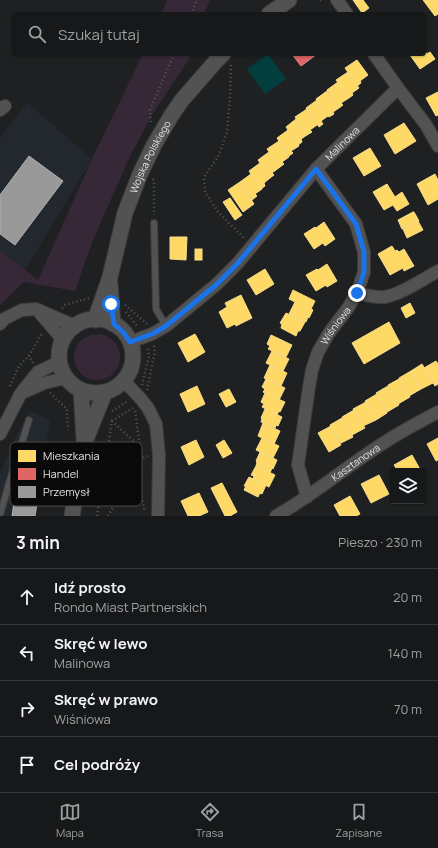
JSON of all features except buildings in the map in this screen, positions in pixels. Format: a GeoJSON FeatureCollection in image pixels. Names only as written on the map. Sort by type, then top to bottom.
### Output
{"type":"FeatureCollection","features":[{"type":"Feature","properties":{"kind":"street"},"geometry":{"type":"LineString","coordinates":[[272,12],[289,0]]}},
{"type":"Feature","properties":{"kind":"street"},"geometry":{"type":"LineString","coordinates":[[337,0],[346,12]]}},
{"type":"Feature","properties":{"kind":"street"},"geometry":{"type":"LineString","coordinates":[[375,56],[437,142]]}},
{"type":"Feature","properties":{"kind":"street","name":"Wojska Polskiego"},"geometry":{"type":"LineString","coordinates":[[95,320],[110,277],[126,213],[140,174],[154,145],[182,100],[216,61],[225,59]]}},
{"type":"Feature","properties":{"kind":"street","name":"Malinowa"},"geometry":{"type":"LineString","coordinates":[[130,342],[152,334],[166,326],[217,284],[237,264],[316,169],[398,88]]}},
{"type":"Feature","properties":{"kind":"street","name":"Wiśniowa"},"geometry":{"type":"LineString","coordinates":[[307,497],[298,464],[312,370],[318,352],[329,333],[348,308],[357,293],[364,272],[364,252],[356,224],[316,169]]}},
{"type":"Feature","properties":{"kind":"street"},"geometry":{"type":"LineString","coordinates":[[357,293],[384,297],[398,293],[438,270]]}},
{"type":"Feature","properties":{"kind":"street","name":"Wojska Polskiego"},"geometry":{"type":"LineString","coordinates":[[110,277],[114,324]]}},
{"type":"Feature","properties":{"kind":"street"},"geometry":{"type":"LineString","coordinates":[[0,324],[4,319],[22,310],[36,309],[75,326]]}},
{"type":"Feature","properties":{"kind":"street"},"geometry":{"type":"LineString","coordinates":[[36,309],[63,340]]}},
{"type":"Feature","properties":{"kind":"street"},"geometry":{"type":"LineString","coordinates":[[95,320],[114,324],[123,332],[130,342],[133,356],[131,369],[124,381],[115,388],[105,392],[93,393],[81,390],[66,378],[62,371],[59,362],[59,351],[63,340],[68,332],[75,326],[84,322],[95,320]]}},
{"type":"Feature","properties":{"kind":"street"},"geometry":{"type":"LineString","coordinates":[[0,434],[21,393],[38,372],[59,362]]}},
{"type":"Feature","properties":{"kind":"street"},"geometry":{"type":"LineString","coordinates":[[21,393],[44,383],[66,378]]}},
{"type":"Feature","properties":{"kind":"street"},"geometry":{"type":"LineString","coordinates":[[124,381],[148,408],[156,424],[159,455],[158,516]]}},
{"type":"Feature","properties":{"kind":"street"},"geometry":{"type":"LineString","coordinates":[[81,390],[84,442]]}},
{"type":"Feature","properties":{"kind":"street"},"geometry":{"type":"LineString","coordinates":[[85,442],[105,392]]}},
{"type":"Feature","properties":{"kind":"street","name":"Kasztanowa"},"geometry":{"type":"LineString","coordinates":[[276,516],[307,497],[382,444],[409,427],[438,412]]}},
{"type":"Feature","properties":{"kind":"street"},"geometry":{"type":"LineString","coordinates":[[72,516],[74,506]]}},
{"type":"Feature","properties":{"kind":"lane"},"geometry":{"type":"LineString","coordinates":[[154,223],[156,309],[166,326]]}},
{"type":"Feature","properties":{"kind":"lane"},"geometry":{"type":"LineString","coordinates":[[22,442],[29,420]]}},
{"type":"Feature","properties":{"kind":"lane"},"geometry":{"type":"LineString","coordinates":[[0,515],[10,480]]}},
{"type":"Feature","properties":{"kind":"path"},"geometry":{"type":"LineString","coordinates":[[192,12],[197,0]]}},
{"type":"Feature","properties":{"kind":"path"},"geometry":{"type":"LineString","coordinates":[[151,127],[150,110],[173,56]]}},
{"type":"Feature","properties":{"kind":"path"},"geometry":{"type":"LineString","coordinates":[[225,59],[231,61],[227,132],[218,156],[204,177],[205,192],[218,212],[252,246]]}},
{"type":"Feature","properties":{"kind":"path"},"geometry":{"type":"LineString","coordinates":[[151,175],[154,181],[154,223]]}},
{"type":"Feature","properties":{"kind":"path"},"geometry":{"type":"LineString","coordinates":[[123,303],[147,324],[152,334],[155,351],[147,390],[141,399]]}},
{"type":"Feature","properties":{"kind":"path"},"geometry":{"type":"LineString","coordinates":[[9,387],[19,366],[29,356]]}},
{"type":"Feature","properties":{"kind":"path"},"geometry":{"type":"LineString","coordinates":[[44,383],[47,391],[67,409],[69,437]]}},
{"type":"Feature","properties":{"kind":"path"},"geometry":{"type":"LineString","coordinates":[[109,442],[112,421],[134,407],[139,442]]}},
{"type":"Feature","properties":{"kind":"path"},"geometry":{"type":"LineString","coordinates":[[112,421],[135,442]]}},
{"type":"Feature","properties":{"kind":"path"},"geometry":{"type":"LineString","coordinates":[[142,459],[144,457],[159,455]]}},
{"type":"Feature","properties":{"kind":"path"},"geometry":{"type":"LineString","coordinates":[[142,497],[145,516]]}},
{"type":"Feature","properties":{"kind":"path"},"geometry":{"type":"LineString","coordinates":[[97,516],[99,506]]}},
{"type":"Feature","properties":{"kind":"path"},"geometry":{"type":"LineString","coordinates":[[108,516],[114,506]]}},
{"type":"Feature","properties":{"kind":"shaded area"},"geometry":{"type":"Polygon","coordinates":[[[167,0],[210,0],[205,12],[163,12],[167,0]]]}},
{"type":"Feature","properties":{"kind":"shaded area"},"geometry":{"type":"Polygon","coordinates":[[[142,56],[190,56],[152,115],[131,154],[93,240],[75,291],[24,282],[0,305],[0,250],[38,280],[92,159],[142,56]]]}},
{"type":"Feature","properties":{"kind":"shaded area"},"geometry":{"type":"Polygon","coordinates":[[[27,102],[92,159],[25,270],[0,250],[0,138],[27,102]]]}},
{"type":"Feature","properties":{"kind":"shaded area"},"geometry":{"type":"Polygon","coordinates":[[[97,334],[110,338],[116,344],[120,357],[116,370],[110,376],[97,380],[84,376],[78,370],[74,357],[78,344],[84,338],[97,334]]]}},
{"type":"Feature","properties":{"kind":"shaded area"},"geometry":{"type":"Polygon","coordinates":[[[29,410],[50,420],[47,442],[14,442],[29,410]]]}},
{"type":"Feature","properties":{"kind":"shaded area"},"geometry":{"type":"Polygon","coordinates":[[[10,451],[10,506],[37,506],[35,516],[0,516],[0,473],[10,451]]]}},
{"type":"Feature","properties":{"kind":"water"},"geometry":{"type":"Polygon","coordinates":[[[265,56],[269,56],[286,79],[265,94],[247,69],[265,56]]]}},
{"type":"Feature","properties":{"kind":"route"},"geometry":{"type":"LineString","coordinates":[[111,304],[114,324],[123,332],[130,342],[152,334],[166,326],[217,284],[237,264],[316,169],[356,224],[364,252],[364,272],[357,293]]}}]}
